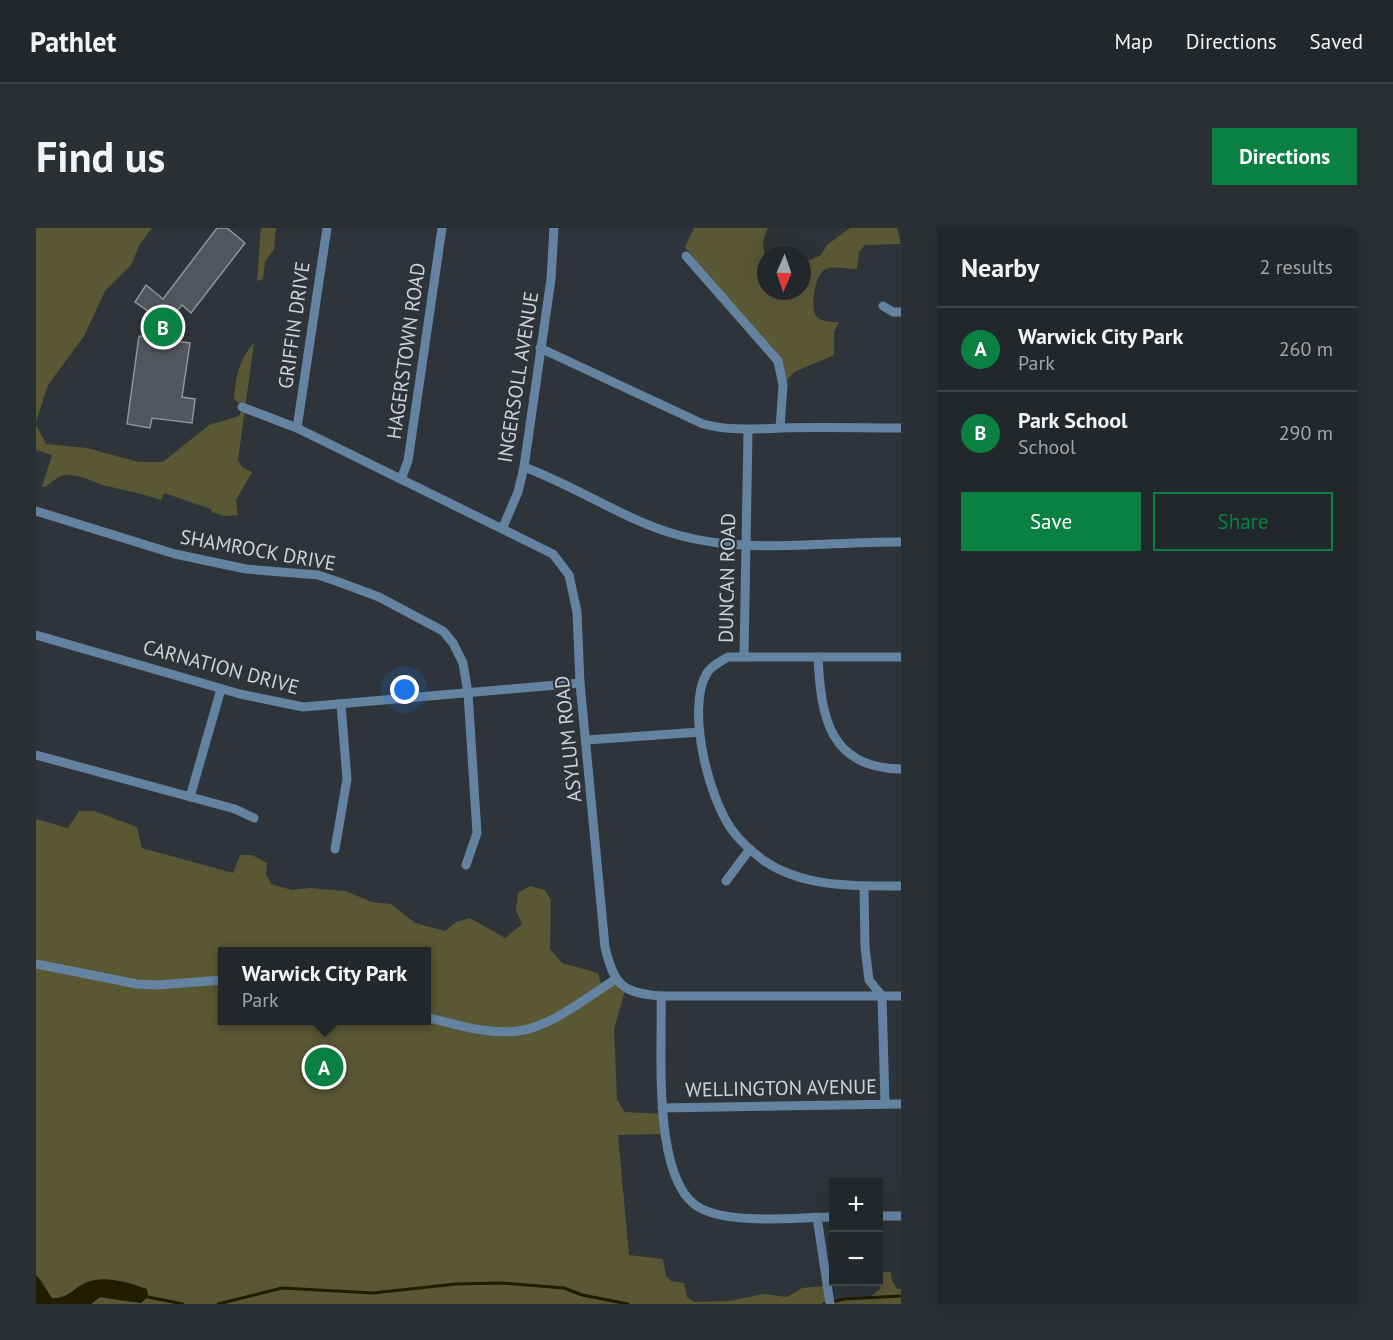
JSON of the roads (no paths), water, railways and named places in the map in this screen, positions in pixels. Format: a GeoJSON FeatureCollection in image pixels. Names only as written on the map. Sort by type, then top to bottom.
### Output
{"type":"FeatureCollection","features":[{"type":"Feature","properties":{"kind":"street","name":"GRIFFIN DRIVE"},"geometry":{"type":"LineString","coordinates":[[297,428],[327,228]]}},
{"type":"Feature","properties":{"kind":"street","name":"HAGERSTOWN ROAD"},"geometry":{"type":"LineString","coordinates":[[401,479],[408,461],[442,228]]}},
{"type":"Feature","properties":{"kind":"street","name":"INGERSOLL AVENUE"},"geometry":{"type":"LineString","coordinates":[[503,527],[518,492],[524,467],[551,279],[554,228]]}},
{"type":"Feature","properties":{"kind":"street"},"geometry":{"type":"LineString","coordinates":[[686,256],[778,362],[783,385],[780,428]]}},
{"type":"Feature","properties":{"kind":"street"},"geometry":{"type":"LineString","coordinates":[[883,306],[893,312],[901,312]]}},
{"type":"Feature","properties":{"kind":"street"},"geometry":{"type":"LineString","coordinates":[[540,348],[703,424],[748,431],[780,428],[901,428]]}},
{"type":"Feature","properties":{"kind":"street","name":"ASYLUM ROAD"},"geometry":{"type":"LineString","coordinates":[[242,407],[297,428],[503,527],[553,554],[569,575],[577,612],[580,683],[605,947],[612,974],[616,980]]}},
{"type":"Feature","properties":{"kind":"street","name":"DUNCAN ROAD"},"geometry":{"type":"LineString","coordinates":[[748,431],[744,657],[728,657],[714,665],[706,674],[700,688],[700,732],[712,790],[734,834],[764,861],[814,882],[901,886]]}},
{"type":"Feature","properties":{"kind":"street"},"geometry":{"type":"LineString","coordinates":[[524,467],[560,480],[672,533],[699,540],[746,544],[901,542]]}},
{"type":"Feature","properties":{"kind":"street","name":"SHAMROCK DRIVE"},"geometry":{"type":"LineString","coordinates":[[36,511],[175,554],[246,569],[318,575],[379,597],[446,634],[463,663],[468,693],[477,833],[466,865]]}},
{"type":"Feature","properties":{"kind":"street","name":"CARNATION DRIVE"},"geometry":{"type":"LineString","coordinates":[[36,635],[221,689],[303,707],[580,683]]}},
{"type":"Feature","properties":{"kind":"street"},"geometry":{"type":"LineString","coordinates":[[744,657],[901,657]]}},
{"type":"Feature","properties":{"kind":"street"},"geometry":{"type":"LineString","coordinates":[[819,657],[823,715],[837,741],[852,757],[866,764],[883,769],[901,769]]}},
{"type":"Feature","properties":{"kind":"street"},"geometry":{"type":"LineString","coordinates":[[190,797],[221,689]]}},
{"type":"Feature","properties":{"kind":"street"},"geometry":{"type":"LineString","coordinates":[[335,849],[347,779],[341,705]]}},
{"type":"Feature","properties":{"kind":"street"},"geometry":{"type":"LineString","coordinates":[[587,740],[700,732]]}},
{"type":"Feature","properties":{"kind":"street"},"geometry":{"type":"LineString","coordinates":[[36,755],[190,797],[254,818]]}},
{"type":"Feature","properties":{"kind":"street"},"geometry":{"type":"LineString","coordinates":[[726,881],[750,849]]}},
{"type":"Feature","properties":{"kind":"street"},"geometry":{"type":"LineString","coordinates":[[864,886],[865,947],[869,980],[882,996],[885,1104]]}},
{"type":"Feature","properties":{"kind":"street"},"geometry":{"type":"LineString","coordinates":[[36,964],[137,984],[157,985],[218,980]]}},
{"type":"Feature","properties":{"kind":"street"},"geometry":{"type":"LineString","coordinates":[[431,1018],[475,1028],[517,1031],[538,1026],[616,980],[624,988],[640,994],[661,996],[901,996]]}},
{"type":"Feature","properties":{"kind":"street"},"geometry":{"type":"LineString","coordinates":[[661,996],[662,1108],[669,1157],[679,1184],[690,1201],[701,1209],[734,1216],[829,1217]]}},
{"type":"Feature","properties":{"kind":"street","name":"WELLINGTON AVENUE"},"geometry":{"type":"LineString","coordinates":[[662,1108],[901,1104]]}},
{"type":"Feature","properties":{"kind":"street"},"geometry":{"type":"LineString","coordinates":[[883,1216],[901,1216]]}},
{"type":"Feature","properties":{"kind":"street"},"geometry":{"type":"LineString","coordinates":[[817,1217],[830,1304]]}},
{"type":"Feature","properties":{"kind":"waterway"},"geometry":{"type":"LineString","coordinates":[[218,1304],[282,1288],[373,1293],[456,1284],[502,1283],[564,1288],[582,1295],[628,1304]]}},
{"type":"Feature","properties":{"kind":"waterway"},"geometry":{"type":"LineString","coordinates":[[824,1304],[844,1299],[901,1296]]}},
{"type":"Feature","properties":{"kind":"waterway"},"geometry":{"type":"LineString","coordinates":[[148,1297],[183,1304]]}},
{"type":"Feature","properties":{"kind":"place","name":"Park School"},"geometry":{"type":"Point","coordinates":[163,327]}},
{"type":"Feature","properties":{"kind":"place","name":"Warwick City Park"},"geometry":{"type":"Point","coordinates":[324,1067]}}]}
